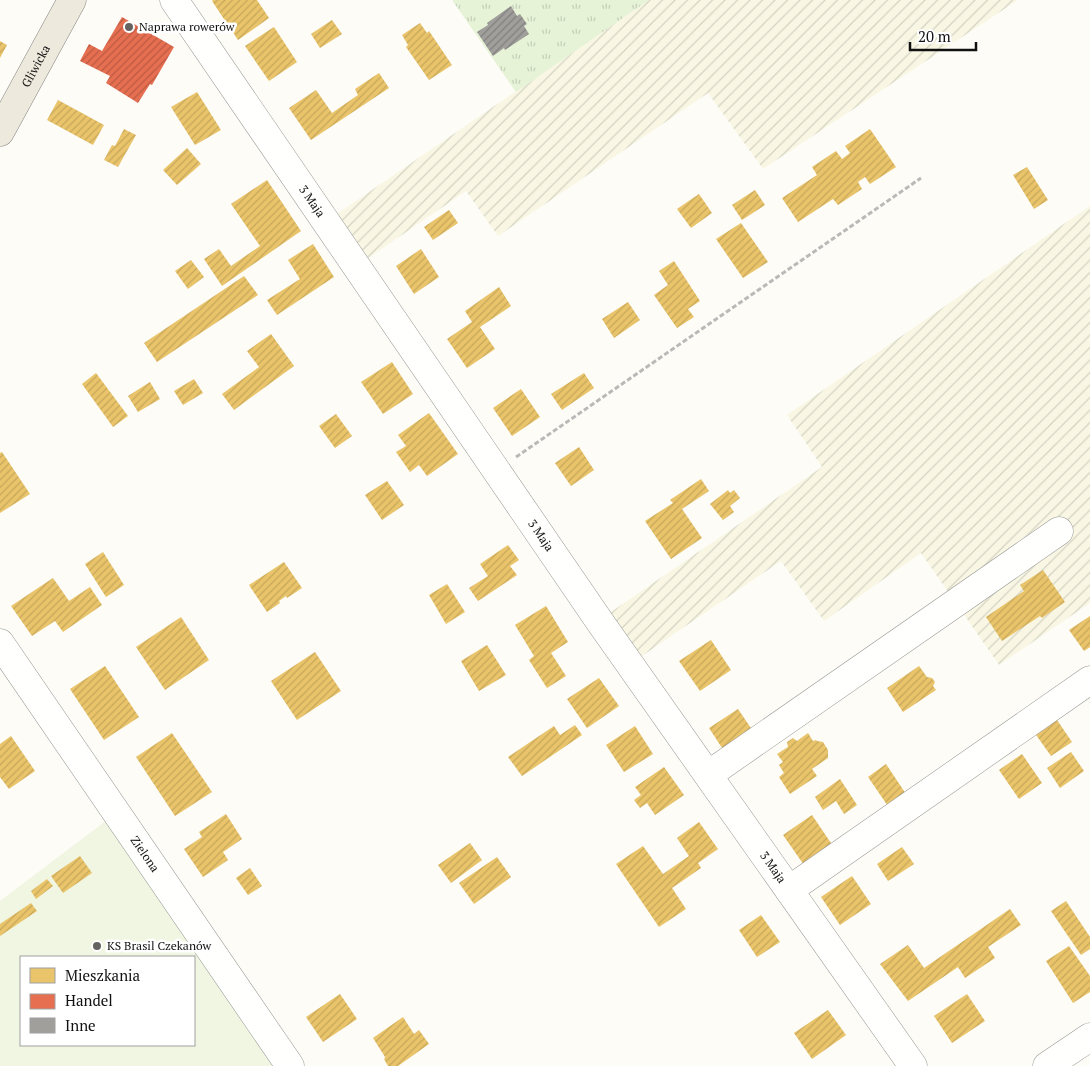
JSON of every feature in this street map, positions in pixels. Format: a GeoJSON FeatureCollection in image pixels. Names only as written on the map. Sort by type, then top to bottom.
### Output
{"type":"FeatureCollection","features":[{"type":"Feature","properties":{"kind":"main road","name":"Gliwicka"},"geometry":{"type":"LineString","coordinates":[[0,132],[72,0]]}},
{"type":"Feature","properties":{"kind":"street","name":"3 Maja"},"geometry":{"type":"LineString","coordinates":[[174,0],[496,470],[913,1066]]}},
{"type":"Feature","properties":{"kind":"street"},"geometry":{"type":"LineString","coordinates":[[708,775],[1059,531]]}},
{"type":"Feature","properties":{"kind":"street","name":"Zielona"},"geometry":{"type":"LineString","coordinates":[[0,643],[290,1066]]}},
{"type":"Feature","properties":{"kind":"street"},"geometry":{"type":"LineString","coordinates":[[789,890],[1090,680]]}},
{"type":"Feature","properties":{"kind":"street"},"geometry":{"type":"LineString","coordinates":[[1047,1066],[1090,1037]]}},
{"type":"Feature","properties":{"kind":"path"},"geometry":{"type":"LineString","coordinates":[[496,470],[921,178]]}},
{"type":"Feature","properties":{"kind":"shaded area"},"geometry":{"type":"Polygon","coordinates":[[[649,0],[1018,0],[763,169],[708,93],[498,236],[466,191],[367,259],[337,214],[649,0]]]}},
{"type":"Feature","properties":{"kind":"shaded area"},"geometry":{"type":"Polygon","coordinates":[[[1090,206],[1090,603],[999,665],[921,553],[824,621],[781,561],[639,658],[608,614],[822,467],[787,415],[1090,206]]]}},
{"type":"Feature","properties":{"kind":"green space"},"geometry":{"type":"Polygon","coordinates":[[[452,0],[649,0],[516,92],[452,0]]]}},
{"type":"Feature","properties":{"kind":"green space","name":"KS Brasil Czekanów"},"geometry":{"type":"Polygon","coordinates":[[[107,820],[277,1066],[0,1066],[0,901],[107,820]]]}},
{"type":"Feature","properties":{"kind":"building: Mieszkania"},"geometry":{"type":"Polygon","coordinates":[[[213,0],[257,0],[269,18],[238,40],[213,0]]]}},
{"type":"Feature","properties":{"kind":"building: Mieszkania"},"geometry":{"type":"Polygon","coordinates":[[[332,20],[342,34],[320,48],[311,34],[332,20]]]}},
{"type":"Feature","properties":{"kind":"building: Mieszkania"},"geometry":{"type":"Polygon","coordinates":[[[420,23],[427,33],[429,31],[452,65],[429,80],[406,47],[408,45],[402,35],[420,23]]]}},
{"type":"Feature","properties":{"kind":"building: Mieszkania"},"geometry":{"type":"Polygon","coordinates":[[[274,27],[297,62],[269,81],[245,46],[274,27]]]}},
{"type":"Feature","properties":{"kind":"building: Mieszkania"},"geometry":{"type":"Polygon","coordinates":[[[0,41],[7,45],[0,58],[0,41]]]}},
{"type":"Feature","properties":{"kind":"building: Mieszkania"},"geometry":{"type":"Polygon","coordinates":[[[379,73],[389,88],[311,140],[289,108],[316,90],[332,113],[358,95],[355,89],[379,73]]]}},
{"type":"Feature","properties":{"kind":"building: Mieszkania"},"geometry":{"type":"Polygon","coordinates":[[[197,92],[221,130],[195,145],[171,107],[197,92]]]}},
{"type":"Feature","properties":{"kind":"building: Mieszkania"},"geometry":{"type":"Polygon","coordinates":[[[58,100],[104,125],[93,145],[47,120],[58,100]]]}},
{"type":"Feature","properties":{"kind":"building: Mieszkania"},"geometry":{"type":"Polygon","coordinates":[[[124,129],[136,135],[118,167],[104,160],[112,145],[115,146],[124,129]]]}},
{"type":"Feature","properties":{"kind":"building: Mieszkania"},"geometry":{"type":"Polygon","coordinates":[[[870,129],[896,167],[870,184],[865,177],[858,182],[862,189],[838,205],[833,199],[798,222],[782,198],[817,175],[812,167],[836,151],[842,159],[850,153],[845,146],[870,129]]]}},
{"type":"Feature","properties":{"kind":"building: Mieszkania"},"geometry":{"type":"Polygon","coordinates":[[[187,148],[201,164],[177,185],[163,170],[187,148]]]}},
{"type":"Feature","properties":{"kind":"building: Mieszkania"},"geometry":{"type":"Polygon","coordinates":[[[1027,167],[1048,200],[1034,209],[1013,175],[1027,167]]]}},
{"type":"Feature","properties":{"kind":"building: Mieszkania"},"geometry":{"type":"Polygon","coordinates":[[[267,180],[301,231],[222,286],[204,259],[219,249],[231,266],[260,246],[231,204],[267,180]]]}},
{"type":"Feature","properties":{"kind":"building: Mieszkania"},"geometry":{"type":"Polygon","coordinates":[[[755,190],[765,205],[742,220],[732,205],[755,190]]]}},
{"type":"Feature","properties":{"kind":"building: Mieszkania"},"geometry":{"type":"Polygon","coordinates":[[[699,194],[712,213],[691,228],[677,209],[699,194]]]}},
{"type":"Feature","properties":{"kind":"building: Mieszkania"},"geometry":{"type":"Polygon","coordinates":[[[449,210],[458,223],[433,240],[424,227],[449,210]]]}},
{"type":"Feature","properties":{"kind":"building: Mieszkania"},"geometry":{"type":"Polygon","coordinates":[[[741,223],[768,262],[743,278],[716,239],[741,223]]]}},
{"type":"Feature","properties":{"kind":"building: Mieszkania"},"geometry":{"type":"Polygon","coordinates":[[[313,244],[334,277],[277,315],[267,300],[300,279],[288,260],[313,244]]]}},
{"type":"Feature","properties":{"kind":"building: Mieszkania"},"geometry":{"type":"Polygon","coordinates":[[[421,249],[439,277],[414,294],[396,266],[421,249]]]}},
{"type":"Feature","properties":{"kind":"building: Mieszkania"},"geometry":{"type":"Polygon","coordinates":[[[191,260],[204,277],[188,289],[175,271],[191,260]]]}},
{"type":"Feature","properties":{"kind":"building: Mieszkania"},"geometry":{"type":"Polygon","coordinates":[[[674,261],[700,301],[688,309],[694,317],[677,328],[654,295],[668,285],[659,271],[674,261]]]}},
{"type":"Feature","properties":{"kind":"building: Mieszkania"},"geometry":{"type":"Polygon","coordinates":[[[244,276],[258,295],[157,362],[144,343],[244,276]]]}},
{"type":"Feature","properties":{"kind":"building: Mieszkania"},"geometry":{"type":"Polygon","coordinates":[[[499,287],[511,306],[480,327],[495,349],[467,368],[447,339],[472,322],[465,311],[499,287]]]}},
{"type":"Feature","properties":{"kind":"building: Mieszkania"},"geometry":{"type":"Polygon","coordinates":[[[628,302],[640,320],[614,338],[602,319],[628,302]]]}},
{"type":"Feature","properties":{"kind":"building: Mieszkania"},"geometry":{"type":"Polygon","coordinates":[[[271,334],[294,366],[234,410],[222,394],[259,367],[247,351],[271,334]]]}},
{"type":"Feature","properties":{"kind":"building: Mieszkania"},"geometry":{"type":"Polygon","coordinates":[[[392,362],[413,394],[383,414],[361,382],[392,362]]]}},
{"type":"Feature","properties":{"kind":"building: Mieszkania"},"geometry":{"type":"Polygon","coordinates":[[[96,373],[128,416],[113,427],[82,384],[96,373]]]}},
{"type":"Feature","properties":{"kind":"building: Mieszkania"},"geometry":{"type":"Polygon","coordinates":[[[584,373],[594,388],[562,410],[551,394],[584,373]]]}},
{"type":"Feature","properties":{"kind":"building: Mieszkania"},"geometry":{"type":"Polygon","coordinates":[[[194,379],[203,393],[183,405],[174,391],[194,379]]]}},
{"type":"Feature","properties":{"kind":"building: Mieszkania"},"geometry":{"type":"Polygon","coordinates":[[[150,382],[160,399],[138,412],[128,396],[150,382]]]}},
{"type":"Feature","properties":{"kind":"building: Mieszkania"},"geometry":{"type":"Polygon","coordinates":[[[521,389],[540,417],[512,436],[493,408],[521,389]]]}},
{"type":"Feature","properties":{"kind":"building: Mieszkania"},"geometry":{"type":"Polygon","coordinates":[[[429,413],[458,454],[427,476],[419,465],[410,472],[396,452],[406,446],[398,435],[429,413]]]}},
{"type":"Feature","properties":{"kind":"building: Mieszkania"},"geometry":{"type":"Polygon","coordinates":[[[336,414],[352,436],[335,448],[319,426],[336,414]]]}},
{"type":"Feature","properties":{"kind":"building: Mieszkania"},"geometry":{"type":"Polygon","coordinates":[[[579,447],[594,470],[571,486],[555,463],[579,447]]]}},
{"type":"Feature","properties":{"kind":"building: Mieszkania"},"geometry":{"type":"Polygon","coordinates":[[[2,452],[30,494],[0,513],[0,453],[2,452]]]}},
{"type":"Feature","properties":{"kind":"building: Mieszkania"},"geometry":{"type":"Polygon","coordinates":[[[701,479],[709,491],[682,509],[702,538],[671,559],[645,521],[673,503],[670,500],[701,479]]]}},
{"type":"Feature","properties":{"kind":"building: Mieszkania"},"geometry":{"type":"Polygon","coordinates":[[[387,481],[404,505],[382,520],[365,495],[387,481]]]}},
{"type":"Feature","properties":{"kind":"building: Mieszkania"},"geometry":{"type":"Polygon","coordinates":[[[728,490],[730,493],[734,490],[740,498],[730,506],[734,512],[723,520],[710,504],[728,490]]]}},
{"type":"Feature","properties":{"kind":"building: Mieszkania"},"geometry":{"type":"Polygon","coordinates":[[[508,545],[519,560],[510,566],[517,575],[478,601],[469,588],[488,576],[480,564],[508,545]]]}},
{"type":"Feature","properties":{"kind":"building: Mieszkania"},"geometry":{"type":"Polygon","coordinates":[[[103,552],[124,585],[106,597],[85,564],[103,552]]]}},
{"type":"Feature","properties":{"kind":"building: Mieszkania"},"geometry":{"type":"Polygon","coordinates":[[[284,562],[302,588],[287,598],[286,596],[267,612],[249,585],[284,562]]]}},
{"type":"Feature","properties":{"kind":"building: Mieszkania"},"geometry":{"type":"Polygon","coordinates":[[[1043,570],[1065,602],[1002,641],[986,617],[1024,591],[1020,585],[1043,570]]]}},
{"type":"Feature","properties":{"kind":"building: Mieszkania"},"geometry":{"type":"Polygon","coordinates":[[[53,578],[69,601],[90,587],[102,605],[63,632],[55,621],[32,636],[11,606],[53,578]]]}},
{"type":"Feature","properties":{"kind":"building: Mieszkania"},"geometry":{"type":"Polygon","coordinates":[[[447,584],[465,612],[446,624],[429,595],[447,584]]]}},
{"type":"Feature","properties":{"kind":"building: Mieszkania"},"geometry":{"type":"Polygon","coordinates":[[[546,606],[568,642],[551,653],[566,676],[547,688],[529,660],[534,656],[515,625],[546,606]]]}},
{"type":"Feature","properties":{"kind":"building: Mieszkania"},"geometry":{"type":"Polygon","coordinates":[[[1090,616],[1090,647],[1084,651],[1069,630],[1090,616]]]}},
{"type":"Feature","properties":{"kind":"building: Mieszkania"},"geometry":{"type":"Polygon","coordinates":[[[181,617],[209,660],[165,690],[136,647],[181,617]]]}},
{"type":"Feature","properties":{"kind":"building: Mieszkania"},"geometry":{"type":"Polygon","coordinates":[[[711,640],[731,670],[700,691],[679,661],[711,640]]]}},
{"type":"Feature","properties":{"kind":"building: Mieszkania"},"geometry":{"type":"Polygon","coordinates":[[[487,645],[506,675],[479,691],[461,661],[487,645]]]}},
{"type":"Feature","properties":{"kind":"building: Mieszkania"},"geometry":{"type":"Polygon","coordinates":[[[315,652],[341,691],[297,720],[271,681],[315,652]]]}},
{"type":"Feature","properties":{"kind":"building: Mieszkania"},"geometry":{"type":"Polygon","coordinates":[[[105,666],[139,717],[104,740],[70,689],[105,666]]]}},
{"type":"Feature","properties":{"kind":"building: Mieszkania"},"geometry":{"type":"Polygon","coordinates":[[[919,666],[927,677],[932,678],[935,682],[933,686],[936,690],[903,712],[887,688],[919,666]]]}},
{"type":"Feature","properties":{"kind":"building: Mieszkania"},"geometry":{"type":"Polygon","coordinates":[[[599,678],[619,706],[587,728],[567,699],[599,678]]]}},
{"type":"Feature","properties":{"kind":"building: Mieszkania"},"geometry":{"type":"Polygon","coordinates":[[[738,709],[755,734],[726,754],[709,728],[738,709]]]}},
{"type":"Feature","properties":{"kind":"building: Mieszkania"},"geometry":{"type":"Polygon","coordinates":[[[1055,717],[1072,742],[1051,756],[1034,732],[1055,717]]]}},
{"type":"Feature","properties":{"kind":"building: Mieszkania"},"geometry":{"type":"Polygon","coordinates":[[[575,725],[582,735],[522,776],[508,757],[554,726],[560,735],[575,725]]]}},
{"type":"Feature","properties":{"kind":"building: Mieszkania"},"geometry":{"type":"Polygon","coordinates":[[[635,726],[653,754],[624,772],[606,745],[635,726]]]}},
{"type":"Feature","properties":{"kind":"building: Mieszkania"},"geometry":{"type":"Polygon","coordinates":[[[172,733],[212,792],[175,816],[136,757],[172,733]]]}},
{"type":"Feature","properties":{"kind":"building: Mieszkania"},"geometry":{"type":"Polygon","coordinates":[[[808,733],[813,741],[823,742],[828,750],[828,758],[812,769],[817,776],[790,794],[779,777],[784,773],[779,765],[783,762],[777,754],[788,747],[787,742],[793,738],[797,741],[808,733]]]}},
{"type":"Feature","properties":{"kind":"building: Mieszkania"},"geometry":{"type":"Polygon","coordinates":[[[11,736],[35,771],[9,789],[0,777],[0,744],[11,736]]]}},
{"type":"Feature","properties":{"kind":"building: Mieszkania"},"geometry":{"type":"Polygon","coordinates":[[[1071,752],[1084,771],[1060,788],[1047,768],[1071,752]]]}},
{"type":"Feature","properties":{"kind":"building: Mieszkania"},"geometry":{"type":"Polygon","coordinates":[[[1022,754],[1042,783],[1019,799],[999,770],[1022,754]]]}},
{"type":"Feature","properties":{"kind":"building: Mieszkania"},"geometry":{"type":"Polygon","coordinates":[[[886,764],[910,800],[892,812],[868,777],[886,764]]]}},
{"type":"Feature","properties":{"kind":"building: Mieszkania"},"geometry":{"type":"Polygon","coordinates":[[[664,767],[684,795],[655,815],[647,803],[640,808],[634,800],[641,795],[635,787],[664,767]]]}},
{"type":"Feature","properties":{"kind":"building: Mieszkania"},"geometry":{"type":"Polygon","coordinates":[[[840,779],[857,805],[844,814],[836,801],[823,810],[815,797],[840,779]]]}},
{"type":"Feature","properties":{"kind":"building: Mieszkania"},"geometry":{"type":"Polygon","coordinates":[[[226,814],[242,839],[223,852],[228,860],[203,877],[184,849],[202,837],[199,832],[226,814]]]}},
{"type":"Feature","properties":{"kind":"building: Mieszkania"},"geometry":{"type":"Polygon","coordinates":[[[812,815],[833,846],[804,865],[783,835],[812,815]]]}},
{"type":"Feature","properties":{"kind":"building: Mieszkania"},"geometry":{"type":"Polygon","coordinates":[[[699,822],[718,849],[698,863],[701,868],[672,888],[686,909],[659,927],[616,864],[643,846],[663,874],[689,856],[677,838],[699,822]]]}},
{"type":"Feature","properties":{"kind":"building: Mieszkania"},"geometry":{"type":"Polygon","coordinates":[[[470,843],[482,860],[451,883],[438,865],[470,843]]]}},
{"type":"Feature","properties":{"kind":"building: Mieszkania"},"geometry":{"type":"Polygon","coordinates":[[[902,847],[914,864],[888,881],[877,864],[902,847]]]}},
{"type":"Feature","properties":{"kind":"building: Mieszkania"},"geometry":{"type":"Polygon","coordinates":[[[80,856],[92,873],[63,893],[51,876],[80,856]]]}},
{"type":"Feature","properties":{"kind":"building: Mieszkania"},"geometry":{"type":"Polygon","coordinates":[[[497,857],[511,877],[474,904],[459,883],[497,857]]]}},
{"type":"Feature","properties":{"kind":"building: Mieszkania"},"geometry":{"type":"Polygon","coordinates":[[[250,868],[262,886],[248,895],[236,878],[250,868]]]}},
{"type":"Feature","properties":{"kind":"building: Mieszkania"},"geometry":{"type":"Polygon","coordinates":[[[852,876],[871,904],[840,925],[821,897],[852,876]]]}},
{"type":"Feature","properties":{"kind":"building: Mieszkania"},"geometry":{"type":"Polygon","coordinates":[[[47,879],[53,886],[36,899],[31,891],[47,879]]]}},
{"type":"Feature","properties":{"kind":"building: Mieszkania"},"geometry":{"type":"Polygon","coordinates":[[[1066,901],[1090,937],[1090,949],[1081,955],[1051,911],[1066,901]]]}},
{"type":"Feature","properties":{"kind":"building: Mieszkania"},"geometry":{"type":"Polygon","coordinates":[[[31,903],[37,911],[0,936],[0,924],[31,903]]]}},
{"type":"Feature","properties":{"kind":"building: Mieszkania"},"geometry":{"type":"Polygon","coordinates":[[[1010,909],[1021,925],[988,947],[995,958],[965,978],[958,967],[908,1001],[880,964],[908,945],[924,968],[1010,909]]]}},
{"type":"Feature","properties":{"kind":"building: Mieszkania"},"geometry":{"type":"Polygon","coordinates":[[[761,915],[780,942],[757,957],[739,930],[761,915]]]}},
{"type":"Feature","properties":{"kind":"building: Mieszkania"},"geometry":{"type":"Polygon","coordinates":[[[1069,946],[1090,976],[1090,992],[1073,1003],[1046,961],[1069,946]]]}},
{"type":"Feature","properties":{"kind":"building: Mieszkania"},"geometry":{"type":"Polygon","coordinates":[[[340,994],[357,1019],[323,1042],[306,1017],[340,994]]]}},
{"type":"Feature","properties":{"kind":"building: Mieszkania"},"geometry":{"type":"Polygon","coordinates":[[[967,994],[985,1021],[952,1043],[934,1016],[967,994]]]}},
{"type":"Feature","properties":{"kind":"building: Mieszkania"},"geometry":{"type":"Polygon","coordinates":[[[828,1010],[846,1035],[812,1059],[794,1033],[828,1010]]]}},
{"type":"Feature","properties":{"kind":"building: Mieszkania"},"geometry":{"type":"Polygon","coordinates":[[[403,1017],[414,1034],[419,1030],[429,1044],[398,1066],[388,1066],[384,1059],[386,1056],[373,1038],[403,1017]]]}},
{"type":"Feature","properties":{"kind":"building: Handel"},"geometry":{"type":"Polygon","coordinates":[[[122,17],[174,47],[152,85],[150,84],[138,103],[106,83],[110,76],[80,61],[89,44],[102,51],[122,17]]]}},
{"type":"Feature","properties":{"kind":"building: Inne"},"geometry":{"type":"Polygon","coordinates":[[[511,6],[517,16],[520,14],[527,24],[524,26],[529,34],[493,56],[477,32],[511,6]]]}},
{"type":"Feature","properties":{"kind":"place","name":"Naprawa rowerów"},"geometry":{"type":"Point","coordinates":[129,27]}},
{"type":"Feature","properties":{"kind":"place","name":"KS Brasil Czekanów"},"geometry":{"type":"Point","coordinates":[97,946]}}]}
